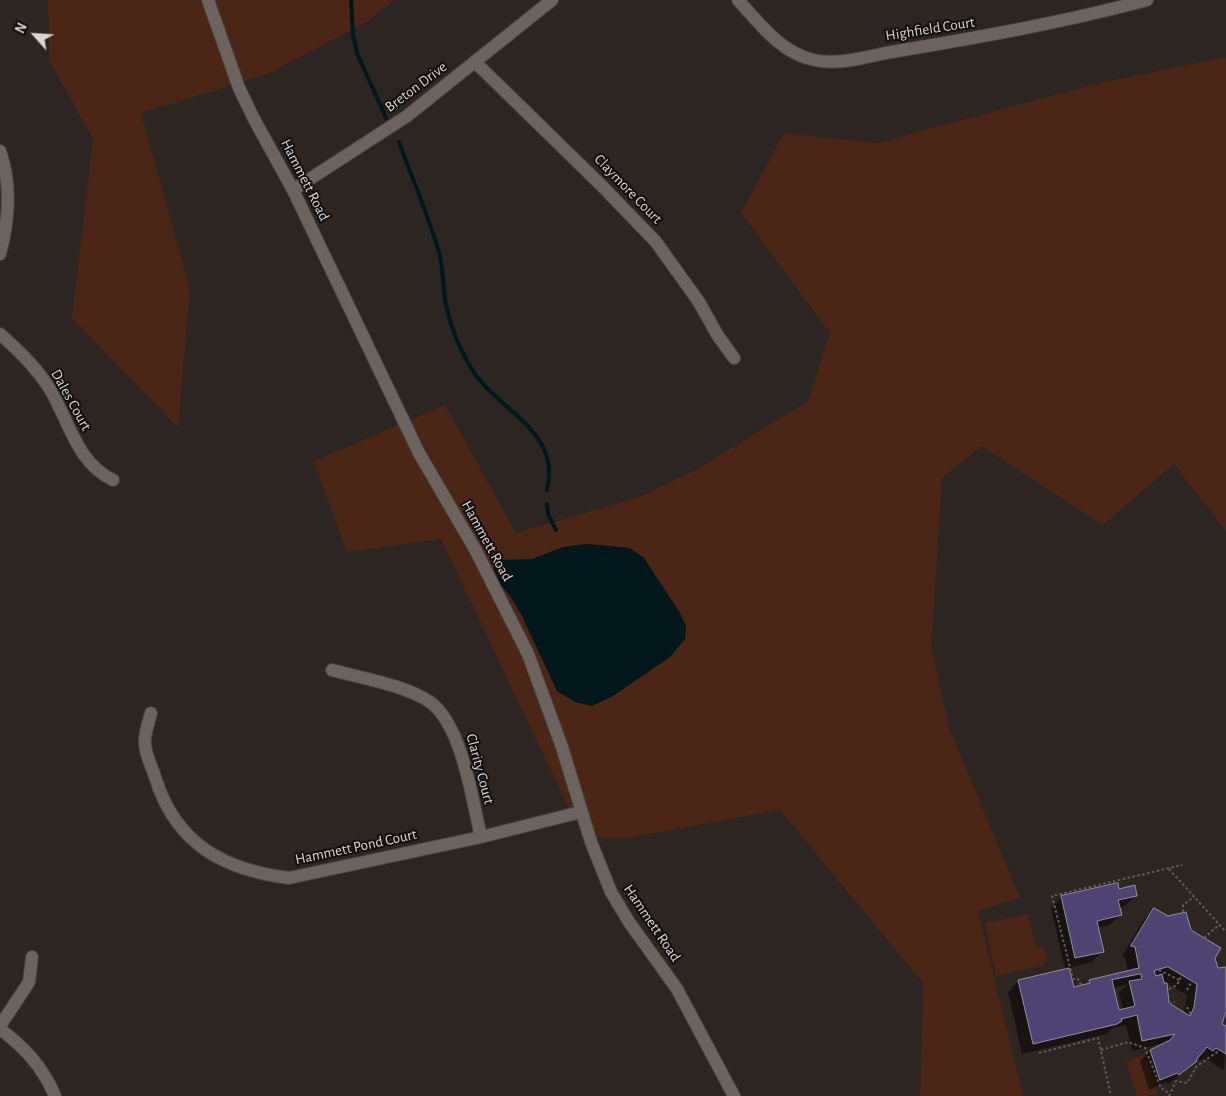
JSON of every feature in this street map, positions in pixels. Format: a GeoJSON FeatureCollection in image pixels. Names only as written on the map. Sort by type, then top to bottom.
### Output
{"type":"FeatureCollection","features":[{"type":"Feature","properties":{"kind":"street","name":"Hammett Road"},"geometry":{"type":"LineString","coordinates":[[208,0],[239,88],[292,190],[419,452],[476,551],[528,654],[562,747],[581,812],[611,892],[629,922],[677,988],[734,1096]]}},
{"type":"Feature","properties":{"kind":"street","name":"Breton Drive"},"geometry":{"type":"LineString","coordinates":[[292,190],[407,116],[552,0]]}},
{"type":"Feature","properties":{"kind":"street","name":"Highfield Court"},"geometry":{"type":"LineString","coordinates":[[738,0],[772,37],[792,53],[815,60],[834,61],[995,35],[1141,1]]}},
{"type":"Feature","properties":{"kind":"street","name":"Claymore Court"},"geometry":{"type":"LineString","coordinates":[[475,62],[596,179],[656,242],[700,302],[718,336],[734,358]]}},
{"type":"Feature","properties":{"kind":"street"},"geometry":{"type":"LineString","coordinates":[[0,151],[8,199],[6,232],[0,254]]}},
{"type":"Feature","properties":{"kind":"street","name":"Dales Court"},"geometry":{"type":"LineString","coordinates":[[0,334],[42,378],[79,448],[90,463],[98,472],[113,480]]}},
{"type":"Feature","properties":{"kind":"street","name":"Clarity Court"},"geometry":{"type":"LineString","coordinates":[[332,670],[408,691],[430,702],[446,717],[457,740],[481,837]]}},
{"type":"Feature","properties":{"kind":"street","name":"Hammett Pond Court"},"geometry":{"type":"LineString","coordinates":[[151,713],[145,743],[160,793],[176,823],[201,848],[232,865],[262,874],[289,878],[481,837],[581,812]]}},
{"type":"Feature","properties":{"kind":"street"},"geometry":{"type":"LineString","coordinates":[[32,957],[29,982],[0,1027],[30,1055],[42,1070],[55,1096]]}},
{"type":"Feature","properties":{"kind":"path"},"geometry":{"type":"LineString","coordinates":[[1081,986],[1078,979],[1073,979],[1052,896],[1182,865]]}},
{"type":"Feature","properties":{"kind":"path"},"geometry":{"type":"LineString","coordinates":[[1169,868],[1226,932]]}},
{"type":"Feature","properties":{"kind":"path"},"geometry":{"type":"LineString","coordinates":[[1183,912],[1183,905],[1194,897]]}},
{"type":"Feature","properties":{"kind":"path"},"geometry":{"type":"LineString","coordinates":[[1204,938],[1219,925]]}},
{"type":"Feature","properties":{"kind":"path"},"geometry":{"type":"LineString","coordinates":[[1159,970],[1179,980]]}},
{"type":"Feature","properties":{"kind":"path"},"geometry":{"type":"LineString","coordinates":[[1169,989],[1177,985],[1182,976]]}},
{"type":"Feature","properties":{"kind":"path"},"geometry":{"type":"LineString","coordinates":[[1187,990],[1192,981]]}},
{"type":"Feature","properties":{"kind":"path"},"geometry":{"type":"LineString","coordinates":[[1177,985],[1179,990]]}},
{"type":"Feature","properties":{"kind":"path"},"geometry":{"type":"LineString","coordinates":[[1169,1003],[1174,1002]]}},
{"type":"Feature","properties":{"kind":"path"},"geometry":{"type":"LineString","coordinates":[[1187,1008],[1191,1015]]}},
{"type":"Feature","properties":{"kind":"path"},"geometry":{"type":"LineString","coordinates":[[1039,1052],[1098,1038],[1111,1096]]}},
{"type":"Feature","properties":{"kind":"path"},"geometry":{"type":"LineString","coordinates":[[1100,1050],[1128,1042],[1145,1048],[1161,1088],[1169,1095],[1176,1081],[1187,1083],[1197,1066],[1220,1050]]}},
{"type":"Feature","properties":{"kind":"shaded area"},"geometry":{"type":"Polygon","coordinates":[[[48,0],[394,0],[368,21],[268,74],[141,113],[190,290],[178,427],[72,318],[93,139],[49,60],[48,0]]]}},
{"type":"Feature","properties":{"kind":"shaded area"},"geometry":{"type":"Polygon","coordinates":[[[1226,57],[1226,531],[1174,464],[1103,525],[981,446],[942,478],[931,648],[950,730],[1020,898],[978,911],[1023,1096],[920,1096],[923,983],[780,810],[627,838],[583,838],[441,539],[347,552],[314,461],[445,405],[516,533],[639,497],[696,470],[808,401],[830,333],[741,213],[784,133],[877,143],[1095,84],[1226,57]]]}},
{"type":"Feature","properties":{"kind":"shaded area"},"geometry":{"type":"Polygon","coordinates":[[[1028,914],[1036,948],[1044,946],[1047,960],[1042,966],[996,976],[985,923],[1028,914]]]}},
{"type":"Feature","properties":{"kind":"shaded area"},"geometry":{"type":"Polygon","coordinates":[[[1145,1054],[1158,1095],[1137,1096],[1126,1061],[1145,1054]]]}},
{"type":"Feature","properties":{"kind":"water"},"geometry":{"type":"Polygon","coordinates":[[[587,544],[630,548],[644,558],[680,613],[686,626],[685,639],[670,657],[613,696],[592,706],[575,702],[557,691],[521,614],[510,596],[495,578],[494,568],[500,560],[532,559],[563,547],[587,544]]]}},
{"type":"Feature","properties":{"kind":"building"},"geometry":{"type":"Polygon","coordinates":[[[1118,883],[1119,889],[1135,885],[1137,896],[1118,900],[1122,915],[1097,921],[1104,952],[1075,958],[1061,896],[1118,883]]]}},
{"type":"Feature","properties":{"kind":"building"},"geometry":{"type":"Polygon","coordinates":[[[1154,908],[1168,916],[1186,912],[1191,930],[1221,948],[1215,958],[1218,968],[1226,967],[1226,1011],[1222,1024],[1226,1026],[1226,1054],[1216,1048],[1213,1051],[1207,1047],[1197,1061],[1179,1075],[1177,1073],[1160,1080],[1150,1050],[1170,1040],[1175,1034],[1142,1041],[1137,1015],[1121,1019],[1122,1021],[1117,1024],[1033,1044],[1018,980],[1069,968],[1074,987],[1090,983],[1089,980],[1139,968],[1135,947],[1131,946],[1154,908]],[[1168,967],[1154,971],[1156,976],[1162,974],[1164,983],[1167,983],[1169,1003],[1190,1016],[1194,1007],[1197,984],[1168,967]],[[1141,974],[1112,980],[1119,1010],[1135,1006],[1129,981],[1142,979],[1141,974]]]}},
{"type":"Feature","properties":{"kind":"waterway"},"geometry":{"type":"LineString","coordinates":[[351,0],[353,35],[357,53],[386,118]]}},
{"type":"Feature","properties":{"kind":"waterway"},"geometry":{"type":"LineString","coordinates":[[399,142],[439,252],[445,302],[457,339],[471,368],[482,383],[536,436],[545,452],[549,469],[547,490]]}},
{"type":"Feature","properties":{"kind":"waterway"},"geometry":{"type":"LineString","coordinates":[[547,504],[548,514],[556,530]]}}]}
